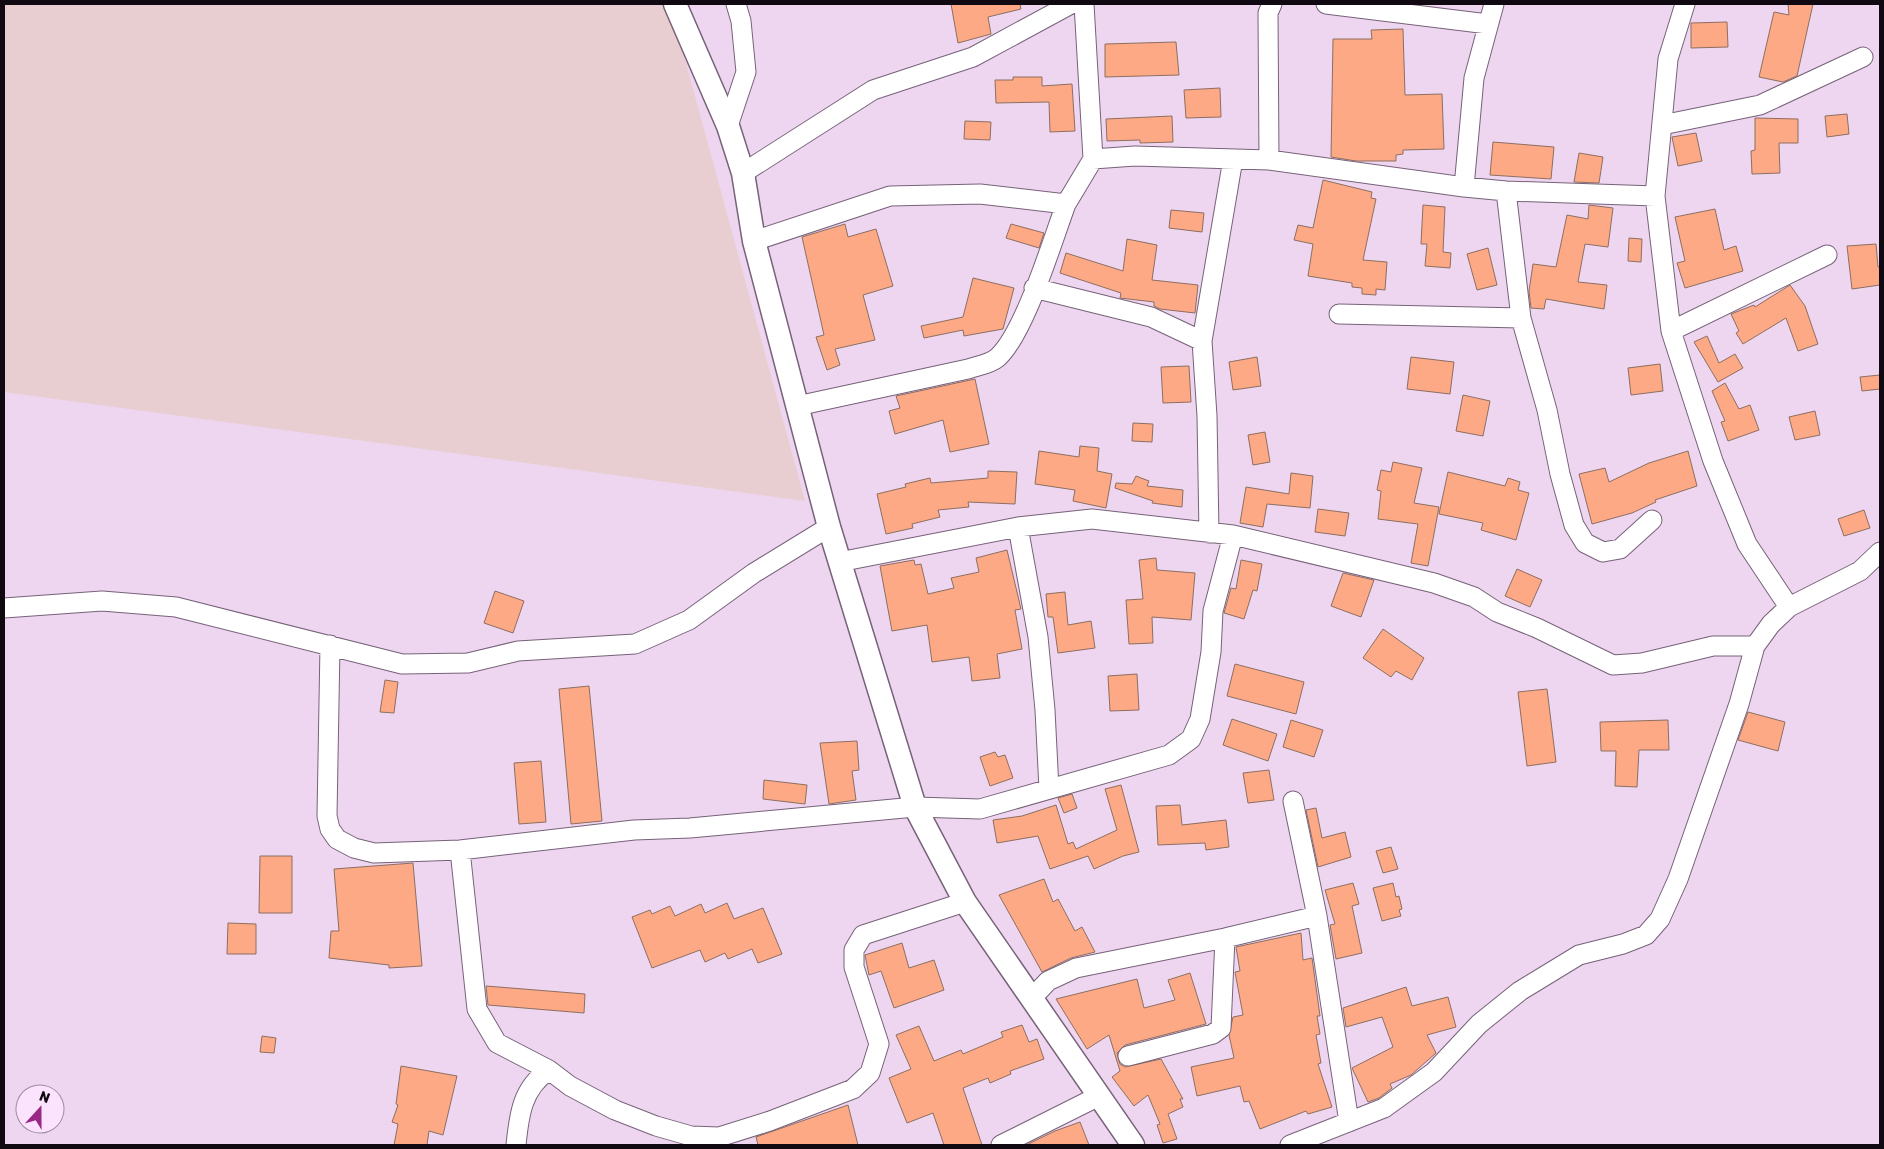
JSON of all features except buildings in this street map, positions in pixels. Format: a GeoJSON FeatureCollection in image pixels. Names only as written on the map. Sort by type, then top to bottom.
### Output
{"type":"FeatureCollection","features":[{"type":"Feature","properties":{"kind":"street"},"geometry":{"type":"LineString","coordinates":[[675,4],[728,126],[744,173],[754,241],[829,527],[915,806],[965,902],[1133,1145]]}},
{"type":"Feature","properties":{"kind":"street"},"geometry":{"type":"LineString","coordinates":[[728,126],[746,72],[741,21],[736,4]]}},
{"type":"Feature","properties":{"kind":"street"},"geometry":{"type":"LineString","coordinates":[[744,173],[873,90],[973,57],[1071,4]]}},
{"type":"Feature","properties":{"kind":"street"},"geometry":{"type":"LineString","coordinates":[[797,406],[968,369],[996,360],[1010,343],[1034,288],[1066,204],[1093,159],[1084,4]]}},
{"type":"Feature","properties":{"kind":"street"},"geometry":{"type":"LineString","coordinates":[[1269,160],[1268,13],[1272,4]]}},
{"type":"Feature","properties":{"kind":"street"},"geometry":{"type":"LineString","coordinates":[[1326,4],[1488,24]]}},
{"type":"Feature","properties":{"kind":"street"},"geometry":{"type":"LineString","coordinates":[[1464,187],[1474,78],[1494,4]]}},
{"type":"Feature","properties":{"kind":"street"},"geometry":{"type":"LineString","coordinates":[[1685,4],[1668,59],[1655,196],[1671,331],[1713,461],[1747,544],[1789,607]]}},
{"type":"Feature","properties":{"kind":"street"},"geometry":{"type":"LineString","coordinates":[[1662,125],[1760,105],[1863,57]]}},
{"type":"Feature","properties":{"kind":"street"},"geometry":{"type":"LineString","coordinates":[[1093,159],[1135,156],[1269,160],[1506,191],[1655,196]]}},
{"type":"Feature","properties":{"kind":"street"},"geometry":{"type":"LineString","coordinates":[[1209,532],[1207,416],[1202,341],[1233,159]]}},
{"type":"Feature","properties":{"kind":"street"},"geometry":{"type":"LineString","coordinates":[[1506,191],[1521,318],[1547,410],[1560,474],[1574,525],[1586,543],[1603,552],[1620,549],[1652,520]]}},
{"type":"Feature","properties":{"kind":"street"},"geometry":{"type":"LineString","coordinates":[[754,241],[890,196],[980,194],[1066,204]]}},
{"type":"Feature","properties":{"kind":"street"},"geometry":{"type":"LineString","coordinates":[[1671,331],[1827,255]]}},
{"type":"Feature","properties":{"kind":"street"},"geometry":{"type":"LineString","coordinates":[[1034,288],[1151,317],[1202,341]]}},
{"type":"Feature","properties":{"kind":"street"},"geometry":{"type":"LineString","coordinates":[[1339,314],[1521,318]]}},
{"type":"Feature","properties":{"kind":"street"},"geometry":{"type":"LineString","coordinates":[[839,562],[1018,527],[1092,519],[1233,535],[1434,583],[1474,597],[1498,612],[1613,664],[1642,662],[1713,646],[1755,646]]}},
{"type":"Feature","properties":{"kind":"street"},"geometry":{"type":"LineString","coordinates":[[4,608],[102,601],[176,607],[402,664],[468,663],[518,651],[635,644],[689,620],[754,573],[829,527]]}},
{"type":"Feature","properties":{"kind":"street"},"geometry":{"type":"LineString","coordinates":[[1018,527],[1038,637],[1045,710],[1049,789]]}},
{"type":"Feature","properties":{"kind":"street"},"geometry":{"type":"LineString","coordinates":[[330,646],[327,816],[330,828],[337,839],[354,848],[374,853],[460,850],[634,830],[690,828],[915,806],[980,809],[1169,755],[1191,739],[1200,719],[1210,652],[1213,611],[1233,535]]}},
{"type":"Feature","properties":{"kind":"street"},"geometry":{"type":"LineString","coordinates":[[1290,1145],[1384,1108],[1434,1072],[1478,1024],[1520,991],[1579,955],[1624,944],[1646,935],[1660,919],[1678,879],[1739,704],[1755,646],[1771,624],[1789,607],[1860,571],[1880,552]]}},
{"type":"Feature","properties":{"kind":"street"},"geometry":{"type":"LineString","coordinates":[[1293,802],[1317,916],[1348,1122]]}},
{"type":"Feature","properties":{"kind":"street"},"geometry":{"type":"LineString","coordinates":[[460,850],[477,1010],[497,1043],[549,1070],[570,1086],[615,1110],[656,1126],[690,1136],[719,1137],[853,1089],[870,1073],[879,1044],[854,967],[854,950],[864,935],[965,902]]}},
{"type":"Feature","properties":{"kind":"street"},"geometry":{"type":"LineString","coordinates":[[1031,999],[1048,980],[1076,968],[1225,938],[1317,916]]}},
{"type":"Feature","properties":{"kind":"street"},"geometry":{"type":"LineString","coordinates":[[1128,1056],[1213,1034],[1221,1028],[1225,938]]}},
{"type":"Feature","properties":{"kind":"street"},"geometry":{"type":"LineString","coordinates":[[516,1145],[519,1120],[527,1093],[536,1078],[549,1070]]}},
{"type":"Feature","properties":{"kind":"street"},"geometry":{"type":"LineString","coordinates":[[1001,1145],[1099,1096]]}},
{"type":"Feature","properties":{"kind":"shaded area"},"geometry":{"type":"Polygon","coordinates":[[[4,4],[670,4],[805,501],[4,392],[4,4]]]}}]}
